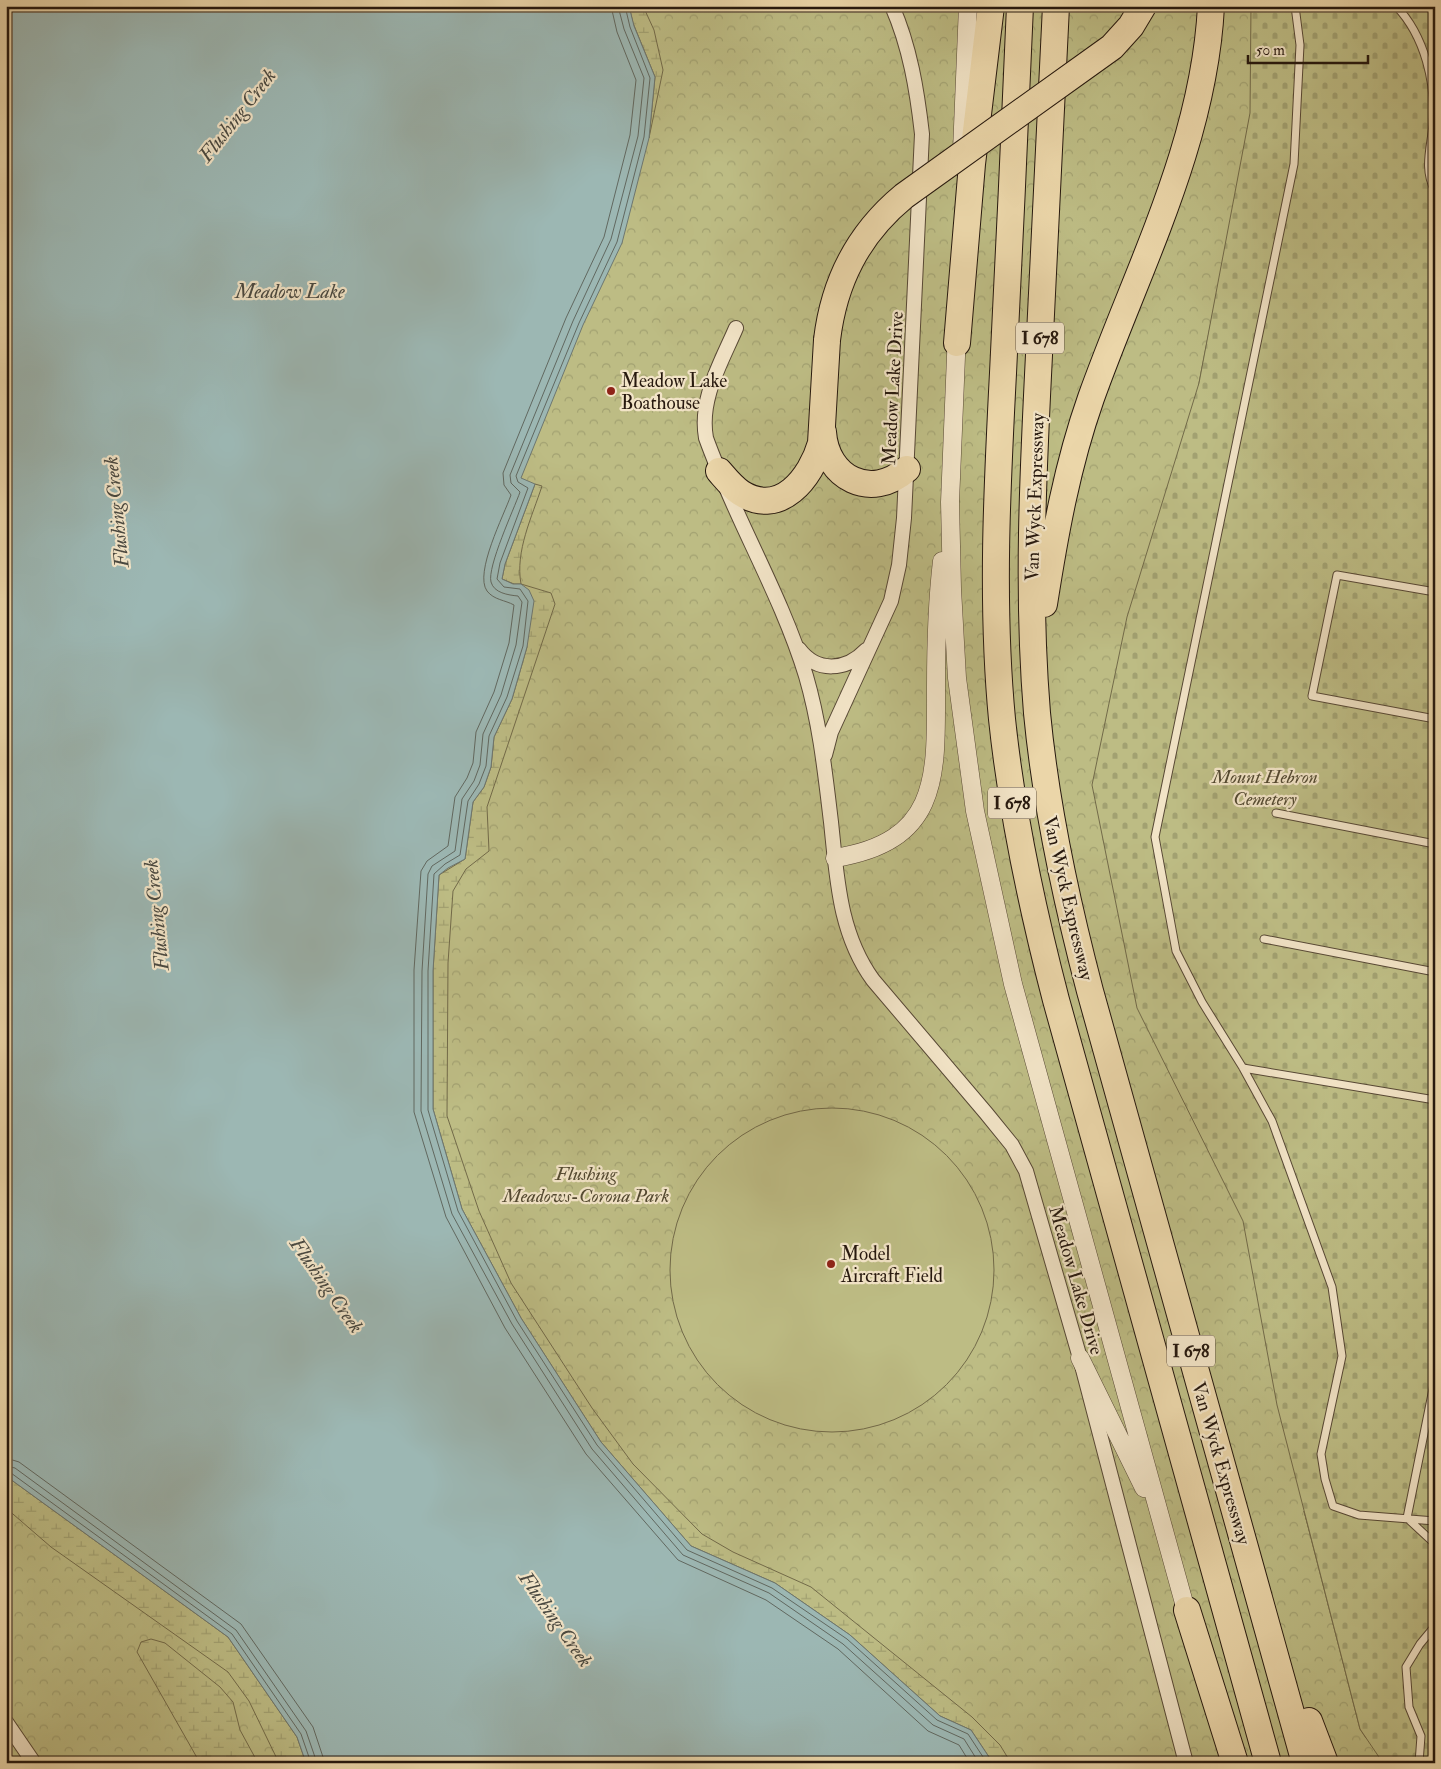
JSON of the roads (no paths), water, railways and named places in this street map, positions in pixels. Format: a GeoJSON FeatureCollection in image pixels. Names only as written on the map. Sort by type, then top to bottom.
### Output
{"type":"FeatureCollection","features":[{"type":"Feature","properties":{"kind":"highway"},"geometry":{"type":"LineString","coordinates":[[957,343],[972,164],[991,6]]}},
{"type":"Feature","properties":{"kind":"highway","name":"Van Wyck Expressway"},"geometry":{"type":"LineString","coordinates":[[1020,6],[997,490],[995,582],[1000,699],[1013,808],[1030,898],[1056,1000],[1268,1763]]}},
{"type":"Feature","properties":{"kind":"highway","name":"Van Wyck Expressway"},"geometry":{"type":"LineString","coordinates":[[1056,6],[1032,491],[1030,582],[1034,669],[1048,802],[1075,932],[1305,1763]]}},
{"type":"Feature","properties":{"kind":"highway"},"geometry":{"type":"LineString","coordinates":[[720,471],[733,487],[753,499],[777,499],[787,495],[804,478],[818,454],[822,432],[827,340],[831,309],[842,277],[857,246],[879,219],[904,196],[1106,52],[1131,26],[1143,6]]}},
{"type":"Feature","properties":{"kind":"highway"},"geometry":{"type":"LineString","coordinates":[[1034,669],[1054,539],[1071,460],[1092,397],[1185,153],[1204,74],[1211,6]]}},
{"type":"Feature","properties":{"kind":"highway"},"geometry":{"type":"LineString","coordinates":[[822,432],[824,446],[831,464],[860,482],[880,484],[899,476],[907,469]]}},
{"type":"Feature","properties":{"kind":"highway"},"geometry":{"type":"LineString","coordinates":[[1250,1566],[1325,1763]]}},
{"type":"Feature","properties":{"kind":"highway"},"geometry":{"type":"LineString","coordinates":[[1187,1610],[1235,1763]]}},
{"type":"Feature","properties":{"kind":"street","name":"Meadow Lake Drive"},"geometry":{"type":"LineString","coordinates":[[824,760],[832,732],[890,600],[896,582],[902,538],[907,469],[922,134],[918,97],[908,49],[892,6]]}},
{"type":"Feature","properties":{"kind":"street"},"geometry":{"type":"LineString","coordinates":[[968,6],[950,502],[957,678],[968,763],[985,863],[1013,984],[1187,1610],[1222,1763]]}},
{"type":"Feature","properties":{"kind":"street"},"geometry":{"type":"LineString","coordinates":[[736,328],[710,391],[704,412],[706,438],[720,471],[793,640],[810,660],[829,667],[849,664],[865,651],[871,643]]}},
{"type":"Feature","properties":{"kind":"street"},"geometry":{"type":"LineString","coordinates":[[835,858],[870,850],[891,840],[908,826],[921,809],[932,782],[936,747],[938,601],[950,502]]}},
{"type":"Feature","properties":{"kind":"street","name":"Meadow Lake Drive"},"geometry":{"type":"LineString","coordinates":[[793,640],[811,695],[824,760],[842,913],[853,948],[862,965],[986,1113],[1022,1160],[1080,1358],[1186,1763]]}},
{"type":"Feature","properties":{"kind":"street"},"geometry":{"type":"LineString","coordinates":[[1080,1358],[1167,1537]]}},
{"type":"Feature","properties":{"kind":"street"},"geometry":{"type":"LineString","coordinates":[[6,1722],[34,1763]]}},
{"type":"Feature","properties":{"kind":"lane"},"geometry":{"type":"LineString","coordinates":[[1295,6],[1300,45],[1294,164],[1155,837],[1176,951],[1202,1002],[1243,1068],[1272,1121],[1332,1287],[1342,1356],[1321,1454],[1325,1479],[1333,1506],[1359,1515],[1435,1521]]}},
{"type":"Feature","properties":{"kind":"lane"},"geometry":{"type":"LineString","coordinates":[[1396,6],[1406,17],[1426,58],[1433,95],[1428,175],[1435,191]]}},
{"type":"Feature","properties":{"kind":"lane"},"geometry":{"type":"LineString","coordinates":[[1435,592],[1337,575],[1312,696],[1435,719]]}},
{"type":"Feature","properties":{"kind":"lane"},"geometry":{"type":"LineString","coordinates":[[1276,813],[1435,844]]}},
{"type":"Feature","properties":{"kind":"lane"},"geometry":{"type":"LineString","coordinates":[[1264,939],[1435,972]]}},
{"type":"Feature","properties":{"kind":"lane"},"geometry":{"type":"LineString","coordinates":[[1243,1068],[1435,1100]]}},
{"type":"Feature","properties":{"kind":"lane"},"geometry":{"type":"LineString","coordinates":[[1407,1518],[1431,1411],[1435,1378]]}},
{"type":"Feature","properties":{"kind":"lane"},"geometry":{"type":"LineString","coordinates":[[1407,1518],[1435,1544]]}},
{"type":"Feature","properties":{"kind":"lane"},"geometry":{"type":"LineString","coordinates":[[1419,1763],[1421,1736],[1409,1707],[1406,1667],[1420,1644],[1435,1626]]}},
{"type":"Feature","properties":{"kind":"water","name":"Meadow Lake"},"geometry":{"type":"Polygon","coordinates":[[[6,6],[629,6],[634,26],[655,77],[649,138],[622,243],[583,325],[521,478],[535,484],[505,564],[502,579],[513,584],[521,584],[529,590],[534,601],[527,647],[512,699],[494,737],[491,767],[484,787],[473,802],[465,859],[439,875],[433,971],[433,1109],[462,1209],[521,1318],[601,1442],[691,1546],[775,1583],[850,1635],[940,1716],[971,1730],[993,1763],[306,1763],[297,1737],[228,1637],[6,1476],[6,6]]]}},
{"type":"Feature","properties":{"kind":"place","name":"Meadow Lake Boathouse"},"geometry":{"type":"Point","coordinates":[611,391]}},
{"type":"Feature","properties":{"kind":"place","name":"Model Aircraft Field"},"geometry":{"type":"Point","coordinates":[831,1264]}},
{"type":"Feature","properties":{"kind":"water label","name":"Flushing Creek"},"geometry":{"type":"Point","coordinates":[237,115]}},
{"type":"Feature","properties":{"kind":"water label","name":"Flushing Creek"},"geometry":{"type":"Point","coordinates":[116,512]}},
{"type":"Feature","properties":{"kind":"water label","name":"Flushing Creek"},"geometry":{"type":"Point","coordinates":[156,915]}},
{"type":"Feature","properties":{"kind":"water label","name":"Flushing Creek"},"geometry":{"type":"Point","coordinates":[327,1285]}},
{"type":"Feature","properties":{"kind":"water label","name":"Flushing Creek"},"geometry":{"type":"Point","coordinates":[556,1619]}},
{"type":"Feature","properties":{"kind":"park label","name":"Mount Hebron Cemetery"},"geometry":{"type":"Point","coordinates":[1265,787]}},
{"type":"Feature","properties":{"kind":"park label","name":"Flushing Meadows-Corona Park"},"geometry":{"type":"Point","coordinates":[586,1184]}}]}
